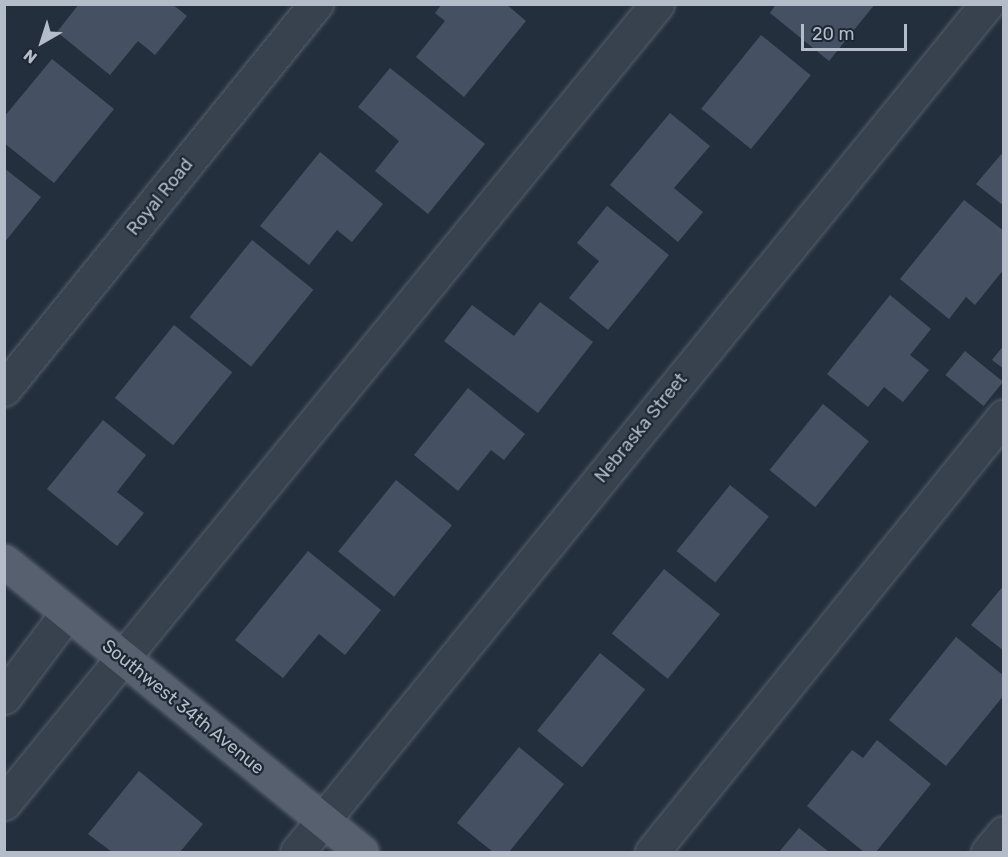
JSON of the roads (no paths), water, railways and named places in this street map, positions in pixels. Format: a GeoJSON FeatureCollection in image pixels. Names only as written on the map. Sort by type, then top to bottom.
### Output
{"type":"FeatureCollection","features":[{"type":"Feature","properties":{"kind":"main road","name":"Southwest 34th Avenue"},"geometry":{"type":"LineString","coordinates":[[4,561],[362,852]]}},
{"type":"Feature","properties":{"kind":"street","name":"Royal Road"},"geometry":{"type":"LineString","coordinates":[[4,388],[316,4]]}},
{"type":"Feature","properties":{"kind":"street"},"geometry":{"type":"LineString","coordinates":[[4,803],[657,4]]}},
{"type":"Feature","properties":{"kind":"street","name":"Nebraska Street"},"geometry":{"type":"LineString","coordinates":[[297,852],[987,4]]}},
{"type":"Feature","properties":{"kind":"street"},"geometry":{"type":"LineString","coordinates":[[652,852],[1004,416]]}},
{"type":"Feature","properties":{"kind":"street"},"geometry":{"type":"LineString","coordinates":[[4,697],[67,613]]}},
{"type":"Feature","properties":{"kind":"street"},"geometry":{"type":"LineString","coordinates":[[988,852],[1004,833]]}}]}
